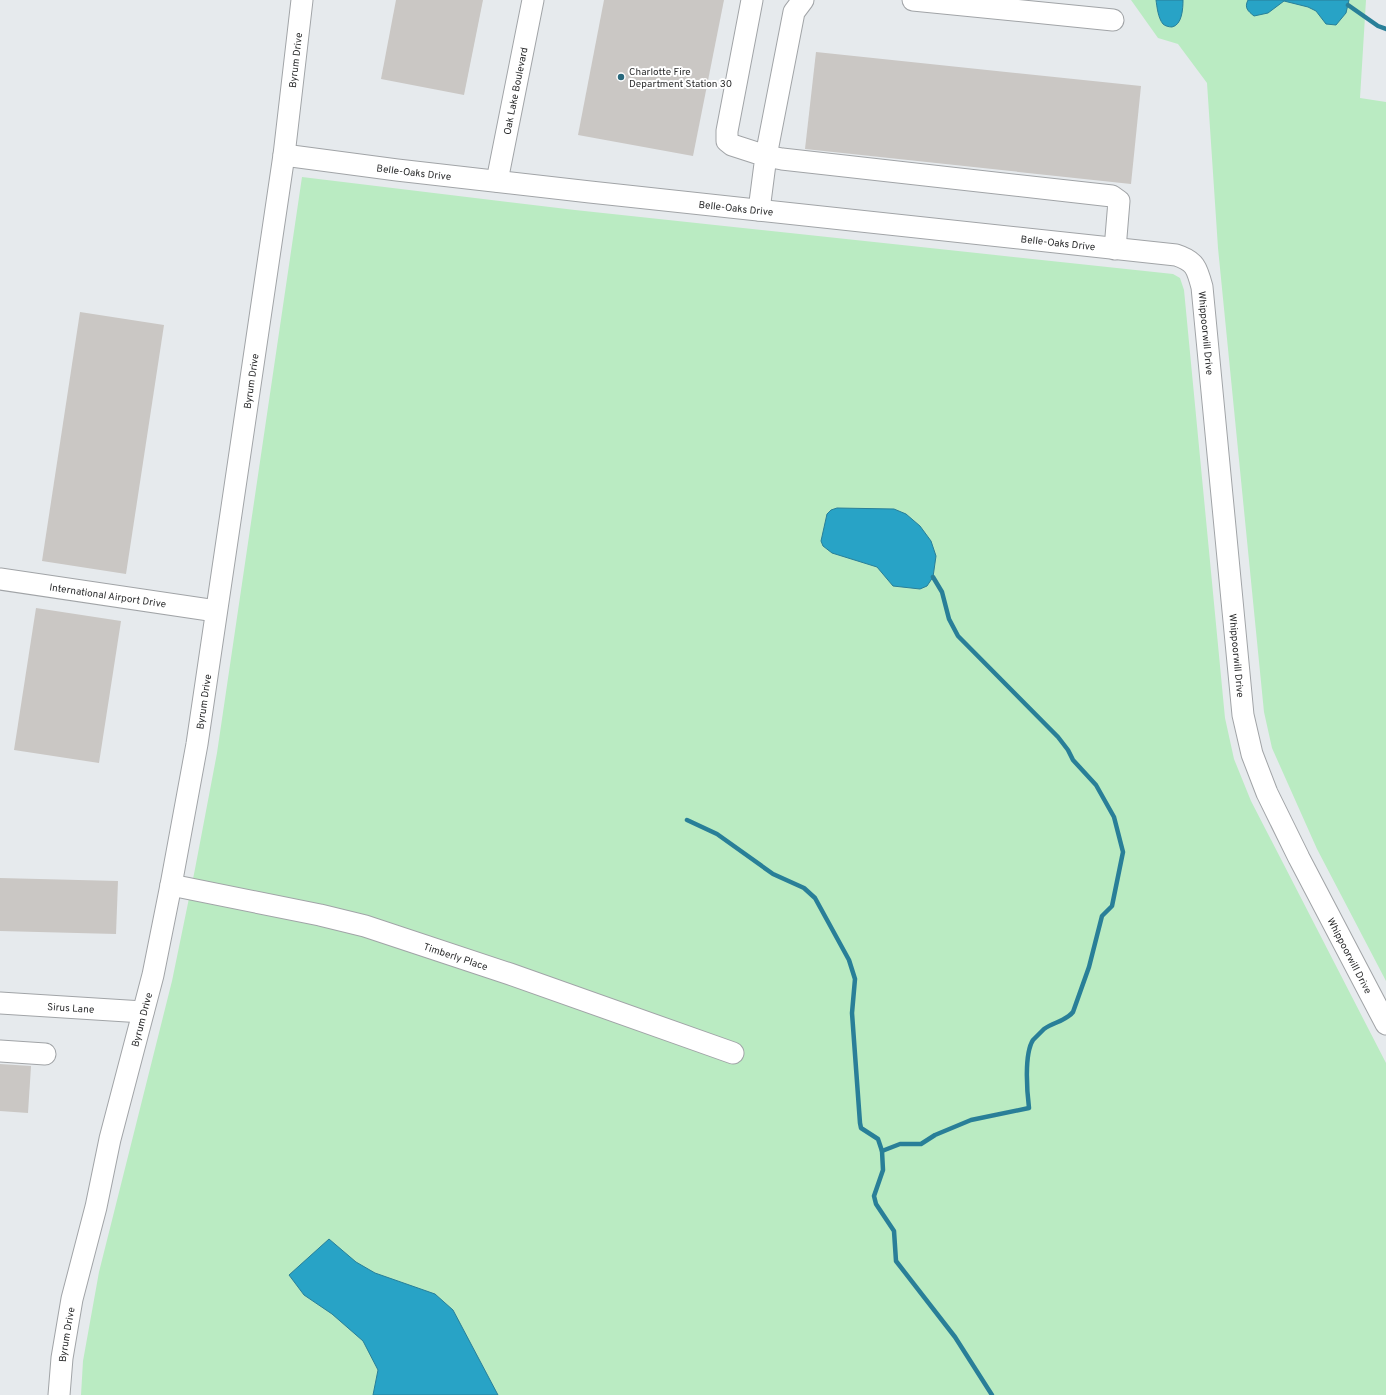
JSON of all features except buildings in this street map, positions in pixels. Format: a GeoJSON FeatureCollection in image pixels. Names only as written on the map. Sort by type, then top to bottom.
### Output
{"type":"FeatureCollection","features":[{"type":"Feature","properties":{"kind":"street","name":"Byrum Drive"},"geometry":{"type":"LineString","coordinates":[[59,1395],[63,1350],[72,1299],[96,1207],[110,1139],[152,975],[171,885],[197,744],[284,155],[302,0]]}},
{"type":"Feature","properties":{"kind":"street","name":"Oak Lake Boulevard"},"geometry":{"type":"LineString","coordinates":[[497,181],[534,0]]}},
{"type":"Feature","properties":{"kind":"street"},"geometry":{"type":"LineString","coordinates":[[752,0],[727,132],[727,141],[732,145],[766,156],[782,159],[1112,196],[1118,201],[1115,249]]}},
{"type":"Feature","properties":{"kind":"street"},"geometry":{"type":"LineString","coordinates":[[759,210],[766,156],[794,12],[804,0]]}},
{"type":"Feature","properties":{"kind":"street"},"geometry":{"type":"LineString","coordinates":[[913,0],[1113,20]]}},
{"type":"Feature","properties":{"kind":"street","name":"Belle-Oaks Drive"},"geometry":{"type":"LineString","coordinates":[[284,155],[397,170],[1176,255],[1187,260]]}},
{"type":"Feature","properties":{"kind":"street","name":"Whippoorwill Drive"},"geometry":{"type":"LineString","coordinates":[[1187,260],[1195,267],[1202,287],[1243,716],[1252,754],[1267,793],[1299,858],[1386,1024]]}},
{"type":"Feature","properties":{"kind":"street","name":"International Airport Drive"},"geometry":{"type":"LineString","coordinates":[[0,579],[216,611]]}},
{"type":"Feature","properties":{"kind":"street","name":"Timberly Place"},"geometry":{"type":"LineString","coordinates":[[171,885],[320,914],[365,926],[510,974],[733,1053]]}},
{"type":"Feature","properties":{"kind":"street","name":"Sirus Lane"},"geometry":{"type":"LineString","coordinates":[[0,1003],[143,1012]]}},
{"type":"Feature","properties":{"kind":"street"},"geometry":{"type":"LineString","coordinates":[[0,1051],[45,1054]]}},
{"type":"Feature","properties":{"kind":"green space"},"geometry":{"type":"Polygon","coordinates":[[[1131,0],[1366,0],[1360,98],[1386,102],[1386,981],[1317,849],[1272,748],[1264,712],[1218,248],[1207,83],[1178,44],[1158,38],[1131,0]]]}},
{"type":"Feature","properties":{"kind":"green space"},"geometry":{"type":"Polygon","coordinates":[[[302,177],[575,210],[1173,274],[1180,278],[1184,290],[1225,718],[1234,759],[1251,801],[1386,1063],[1386,1395],[81,1395],[83,1361],[99,1272],[172,981],[217,753],[302,177]]]}},
{"type":"Feature","properties":{"kind":"water"},"geometry":{"type":"Polygon","coordinates":[[[1156,0],[1183,0],[1180,20],[1175,26],[1166,26],[1161,22],[1156,0]]]}},
{"type":"Feature","properties":{"kind":"water"},"geometry":{"type":"Polygon","coordinates":[[[1248,0],[1349,0],[1346,13],[1336,25],[1326,24],[1316,11],[1308,7],[1284,1],[1268,13],[1254,16],[1247,9],[1246,5],[1248,0]]]}},
{"type":"Feature","properties":{"kind":"water"},"geometry":{"type":"Polygon","coordinates":[[[837,508],[894,509],[906,514],[920,526],[931,541],[936,556],[933,577],[927,586],[920,589],[893,586],[877,567],[832,553],[823,546],[821,541],[827,514],[831,510],[837,508]]]}},
{"type":"Feature","properties":{"kind":"water"},"geometry":{"type":"Polygon","coordinates":[[[329,1239],[356,1262],[375,1273],[435,1294],[453,1310],[498,1395],[373,1395],[378,1370],[363,1341],[332,1314],[304,1295],[289,1275],[329,1239]]]}},
{"type":"Feature","properties":{"kind":"waterway"},"geometry":{"type":"LineString","coordinates":[[1348,5],[1378,26],[1386,29]]}},
{"type":"Feature","properties":{"kind":"waterway"},"geometry":{"type":"LineString","coordinates":[[882,1151],[900,1144],[921,1144],[935,1135],[971,1120],[1029,1108],[1027,1063],[1030,1046],[1033,1040],[1044,1029],[1067,1017],[1073,1012],[1089,967],[1102,916],[1112,906],[1123,852],[1114,817],[1096,785],[1073,760],[1068,750],[1058,737],[958,636],[949,619],[942,592],[933,577]]}},
{"type":"Feature","properties":{"kind":"waterway"},"geometry":{"type":"LineString","coordinates":[[687,820],[717,834],[773,874],[804,888],[815,898],[849,960],[855,979],[852,1013],[860,1123],[861,1128],[878,1139],[882,1151],[883,1170],[874,1196],[876,1204],[894,1231],[896,1261],[955,1337],[992,1395]]}},
{"type":"Feature","properties":{"kind":"place","name":"Charlotte Fire Department Station 30"},"geometry":{"type":"Point","coordinates":[621,77]}}]}
